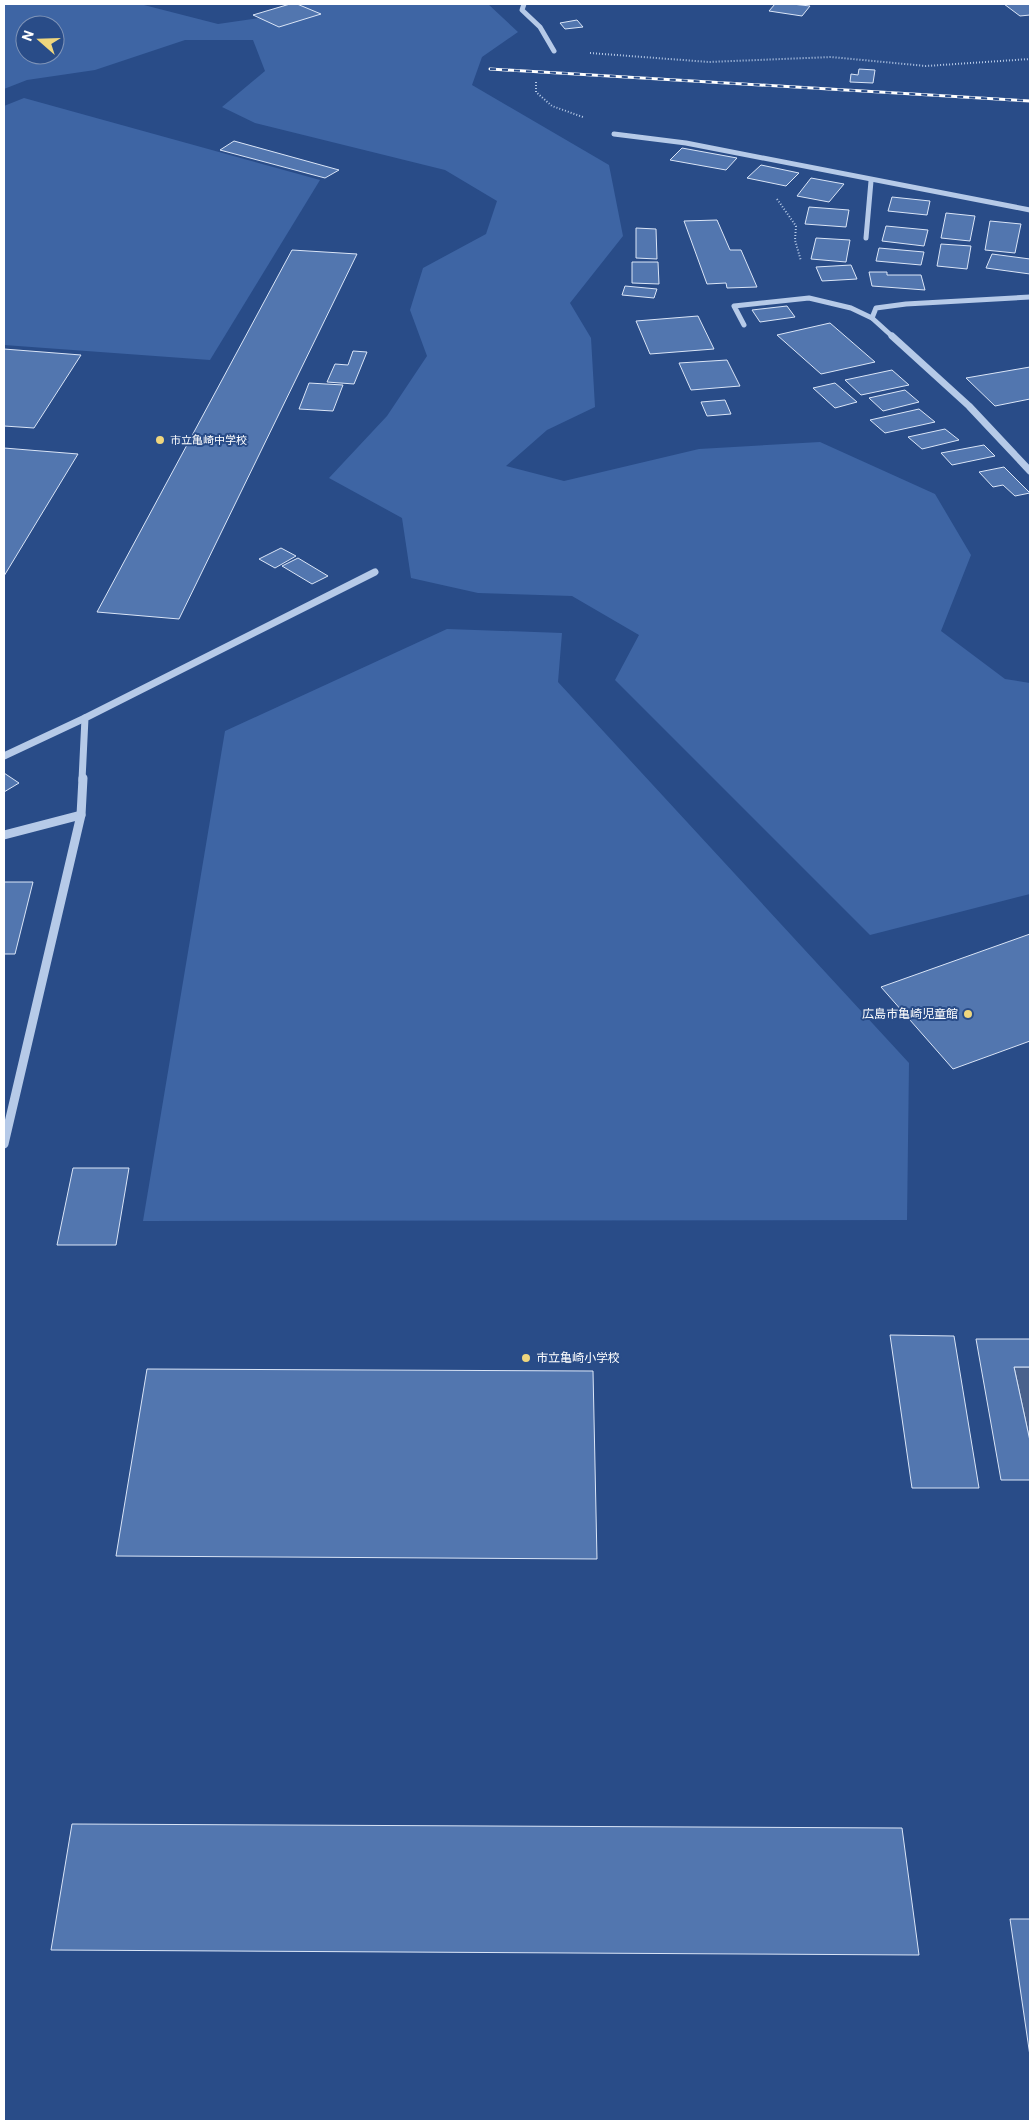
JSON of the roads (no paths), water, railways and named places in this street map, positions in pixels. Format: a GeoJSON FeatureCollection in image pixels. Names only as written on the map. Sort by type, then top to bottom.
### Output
{"type":"FeatureCollection","features":[{"type":"Feature","properties":{"kind":"street"},"geometry":{"type":"LineString","coordinates":[[524,4],[522,10],[540,27],[554,51]]}},
{"type":"Feature","properties":{"kind":"street"},"geometry":{"type":"LineString","coordinates":[[614,134],[686,143],[871,181],[1030,210]]}},
{"type":"Feature","properties":{"kind":"street"},"geometry":{"type":"LineString","coordinates":[[866,238],[871,181]]}},
{"type":"Feature","properties":{"kind":"street"},"geometry":{"type":"LineString","coordinates":[[872,318],[876,308],[906,304],[1030,297]]}},
{"type":"Feature","properties":{"kind":"street"},"geometry":{"type":"LineString","coordinates":[[744,325],[734,306],[809,298],[851,308],[872,318],[969,406],[1030,471]]}},
{"type":"Feature","properties":{"kind":"street"},"geometry":{"type":"LineString","coordinates":[[4,756],[85,718],[375,572]]}},
{"type":"Feature","properties":{"kind":"street"},"geometry":{"type":"LineString","coordinates":[[4,1144],[82,815],[85,718]]}},
{"type":"Feature","properties":{"kind":"street"},"geometry":{"type":"LineString","coordinates":[[4,835],[82,815]]}},
{"type":"Feature","properties":{"kind":"railway"},"geometry":{"type":"LineString","coordinates":[[490,69],[1030,101]]}},
{"type":"Feature","properties":{"kind":"place","name":"市立亀崎中学校"},"geometry":{"type":"Point","coordinates":[160,440]}},
{"type":"Feature","properties":{"kind":"place","name":"広島市亀崎児童館"},"geometry":{"type":"Point","coordinates":[968,1014]}},
{"type":"Feature","properties":{"kind":"place","name":"市立亀崎小学校"},"geometry":{"type":"Point","coordinates":[526,1358]}}]}
